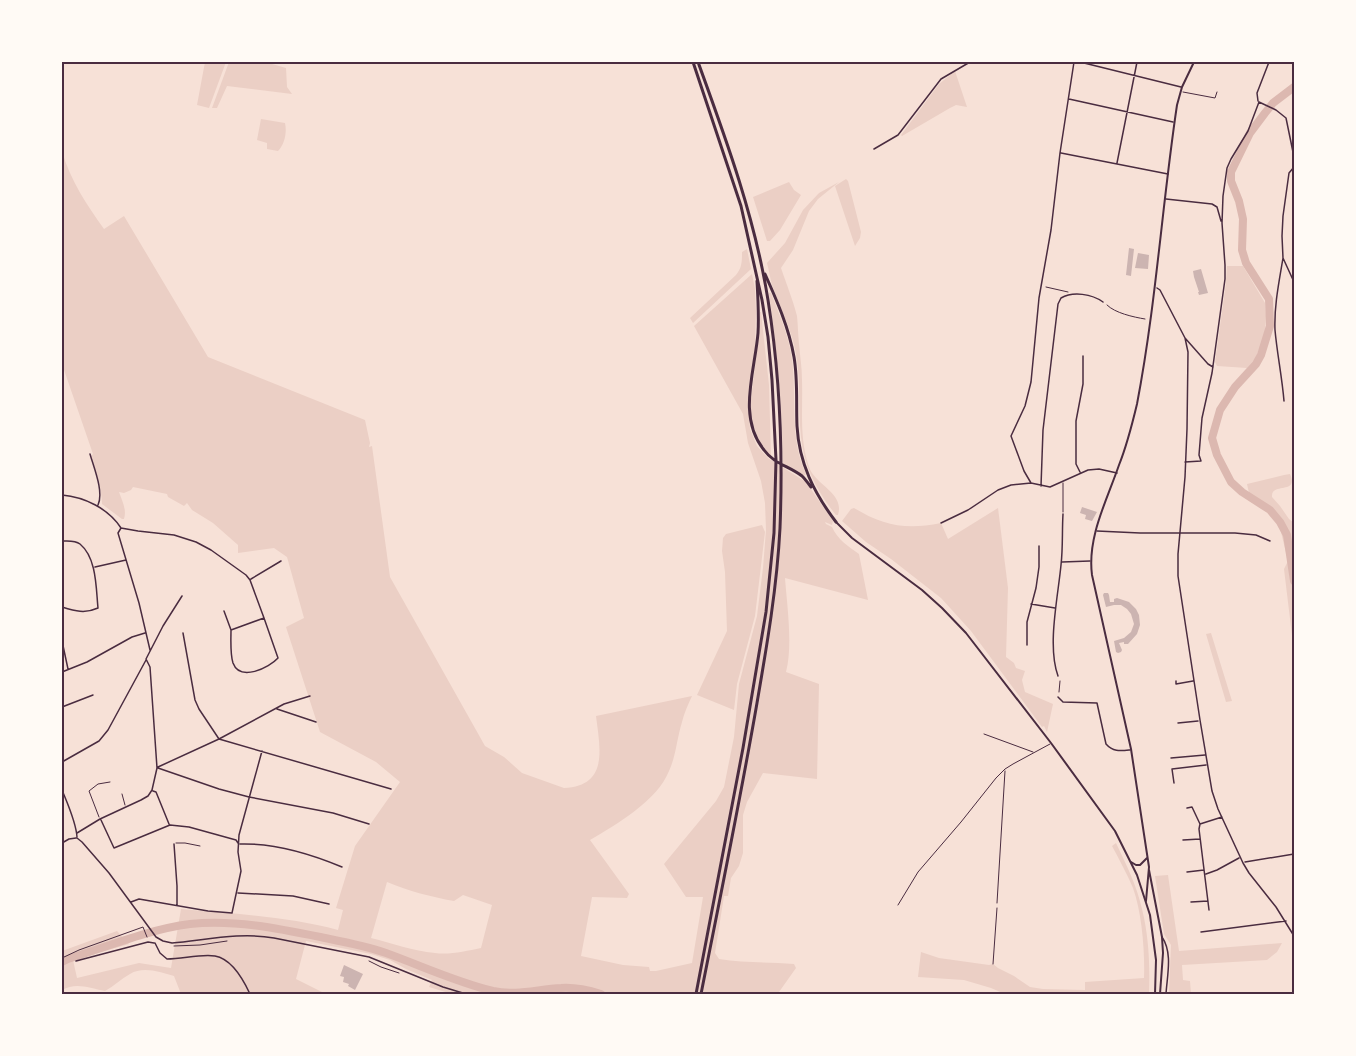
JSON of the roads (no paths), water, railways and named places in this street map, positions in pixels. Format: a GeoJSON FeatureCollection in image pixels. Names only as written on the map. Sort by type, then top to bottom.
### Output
{"type":"FeatureCollection","features":[{"type":"Feature","properties":{"kind":"highway"},"geometry":{"type":"LineString","coordinates":[[693,62],[741,206],[757,272],[768,337],[776,440],[774,533],[766,612],[743,748],[696,994]]}},
{"type":"Feature","properties":{"kind":"highway"},"geometry":{"type":"LineString","coordinates":[[698,62],[747,208],[762,267],[773,331],[781,440],[780,530],[772,613],[749,749],[701,994]]}},
{"type":"Feature","properties":{"kind":"highway"},"geometry":{"type":"LineString","coordinates":[[762,267],[784,320],[793,349],[797,428],[804,465],[814,490]]}},
{"type":"Feature","properties":{"kind":"highway"},"geometry":{"type":"LineString","coordinates":[[757,272],[758,331],[749,414],[755,438],[775,462],[803,478],[836,522]]}},
{"type":"Feature","properties":{"kind":"street"},"geometry":{"type":"LineString","coordinates":[[874,149],[898,135],[941,79],[970,62]]}},
{"type":"Feature","properties":{"kind":"street"},"geometry":{"type":"LineString","coordinates":[[1031,483],[1011,436],[1025,406],[1031,382],[1037,311],[1050,236],[1074,62]]}},
{"type":"Feature","properties":{"kind":"street"},"geometry":{"type":"LineString","coordinates":[[1080,62],[1182,87]]}},
{"type":"Feature","properties":{"kind":"street"},"geometry":{"type":"LineString","coordinates":[[1117,164],[1137,62]]}},
{"type":"Feature","properties":{"kind":"street"},"geometry":{"type":"LineString","coordinates":[[1157,994],[1163,953],[1162,937],[1147,858],[1131,749],[1092,575],[1091,561],[1096,531],[1130,435],[1156,288],[1175,122],[1182,87],[1194,62]]}},
{"type":"Feature","properties":{"kind":"street"},"geometry":{"type":"LineString","coordinates":[[1185,462],[1201,461],[1199,455],[1202,418],[1213,367],[1225,279],[1222,196],[1227,168],[1248,131],[1259,102],[1257,93],[1269,62]]}},
{"type":"Feature","properties":{"kind":"street"},"geometry":{"type":"LineString","coordinates":[[1068,99],[1175,122]]}},
{"type":"Feature","properties":{"kind":"street"},"geometry":{"type":"LineString","coordinates":[[1259,102],[1286,118],[1294,157]]}},
{"type":"Feature","properties":{"kind":"street"},"geometry":{"type":"LineString","coordinates":[[1060,153],[1168,174]]}},
{"type":"Feature","properties":{"kind":"street"},"geometry":{"type":"LineString","coordinates":[[1284,401],[1275,329],[1276,300],[1284,258],[1283,216],[1289,173],[1294,166]]}},
{"type":"Feature","properties":{"kind":"street"},"geometry":{"type":"LineString","coordinates":[[1166,199],[1212,204],[1218,207],[1222,223]]}},
{"type":"Feature","properties":{"kind":"street"},"geometry":{"type":"LineString","coordinates":[[1284,258],[1294,282]]}},
{"type":"Feature","properties":{"kind":"street"},"geometry":{"type":"LineString","coordinates":[[1156,288],[1160,290],[1185,338],[1213,367]]}},
{"type":"Feature","properties":{"kind":"street"},"geometry":{"type":"LineString","coordinates":[[1041,486],[1043,430],[1058,304],[1061,298],[1071,294],[1098,298],[1103,302]]}},
{"type":"Feature","properties":{"kind":"street"},"geometry":{"type":"LineString","coordinates":[[1185,338],[1188,352],[1187,429],[1178,576],[1205,755],[1212,791],[1240,857],[1249,873],[1271,899],[1294,936]]}},
{"type":"Feature","properties":{"kind":"street"},"geometry":{"type":"LineString","coordinates":[[1080,473],[1076,464],[1076,421],[1083,384],[1083,356]]}},
{"type":"Feature","properties":{"kind":"street"},"geometry":{"type":"LineString","coordinates":[[90,454],[100,496],[100,503],[97,506]]}},
{"type":"Feature","properties":{"kind":"street"},"geometry":{"type":"LineString","coordinates":[[941,523],[1004,487],[1031,483],[1050,487],[1094,469],[1117,473]]}},
{"type":"Feature","properties":{"kind":"street"},"geometry":{"type":"LineString","coordinates":[[62,495],[78,498],[97,506],[117,521],[121,528]]}},
{"type":"Feature","properties":{"kind":"street"},"geometry":{"type":"LineString","coordinates":[[1058,676],[1055,669],[1053,645],[1062,562],[1062,514]]}},
{"type":"Feature","properties":{"kind":"street"},"geometry":{"type":"LineString","coordinates":[[836,522],[852,538],[922,590],[954,620],[979,648],[1115,831],[1131,862],[1146,901],[1154,939],[1157,994]]}},
{"type":"Feature","properties":{"kind":"street"},"geometry":{"type":"LineString","coordinates":[[121,528],[118,533],[151,650]]}},
{"type":"Feature","properties":{"kind":"street"},"geometry":{"type":"LineString","coordinates":[[121,528],[174,535],[196,542],[246,575],[250,580],[278,658],[264,669],[252,672],[243,672],[235,668],[232,662],[231,630],[224,611]]}},
{"type":"Feature","properties":{"kind":"street"},"geometry":{"type":"LineString","coordinates":[[1096,531],[1246,534],[1256,535],[1270,541]]}},
{"type":"Feature","properties":{"kind":"street"},"geometry":{"type":"LineString","coordinates":[[62,541],[80,543],[86,551],[94,567],[98,609],[79,612],[62,607]]}},
{"type":"Feature","properties":{"kind":"street"},"geometry":{"type":"LineString","coordinates":[[1027,645],[1027,622],[1038,578],[1039,546]]}},
{"type":"Feature","properties":{"kind":"street"},"geometry":{"type":"LineString","coordinates":[[94,567],[126,560]]}},
{"type":"Feature","properties":{"kind":"street"},"geometry":{"type":"LineString","coordinates":[[250,580],[281,561]]}},
{"type":"Feature","properties":{"kind":"street"},"geometry":{"type":"LineString","coordinates":[[1062,562],[1091,561]]}},
{"type":"Feature","properties":{"kind":"street"},"geometry":{"type":"LineString","coordinates":[[62,762],[99,741],[108,730],[163,626],[182,596]]}},
{"type":"Feature","properties":{"kind":"street"},"geometry":{"type":"LineString","coordinates":[[1031,604],[1056,608]]}},
{"type":"Feature","properties":{"kind":"street"},"geometry":{"type":"LineString","coordinates":[[231,630],[264,618]]}},
{"type":"Feature","properties":{"kind":"street"},"geometry":{"type":"LineString","coordinates":[[62,672],[87,662],[132,637],[146,633]]}},
{"type":"Feature","properties":{"kind":"street"},"geometry":{"type":"LineString","coordinates":[[183,633],[195,700],[199,710],[219,739],[391,789]]}},
{"type":"Feature","properties":{"kind":"street"},"geometry":{"type":"LineString","coordinates":[[62,641],[68,670]]}},
{"type":"Feature","properties":{"kind":"street"},"geometry":{"type":"LineString","coordinates":[[77,833],[148,796],[152,790],[157,768],[150,667],[147,659]]}},
{"type":"Feature","properties":{"kind":"street"},"geometry":{"type":"LineString","coordinates":[[1176,681],[1176,684],[1194,681]]}},
{"type":"Feature","properties":{"kind":"street"},"geometry":{"type":"LineString","coordinates":[[62,707],[93,695]]}},
{"type":"Feature","properties":{"kind":"street"},"geometry":{"type":"LineString","coordinates":[[157,768],[219,739],[284,704],[310,696]]}},
{"type":"Feature","properties":{"kind":"street"},"geometry":{"type":"LineString","coordinates":[[1058,697],[1063,702],[1097,703],[1106,744],[1115,751],[1131,749]]}},
{"type":"Feature","properties":{"kind":"street"},"geometry":{"type":"LineString","coordinates":[[277,708],[316,722]]}},
{"type":"Feature","properties":{"kind":"street"},"geometry":{"type":"LineString","coordinates":[[1178,723],[1200,720]]}},
{"type":"Feature","properties":{"kind":"street"},"geometry":{"type":"LineString","coordinates":[[130,903],[139,899],[232,913],[241,871],[238,852],[239,836],[262,751]]}},
{"type":"Feature","properties":{"kind":"street"},"geometry":{"type":"LineString","coordinates":[[1171,758],[1205,755]]}},
{"type":"Feature","properties":{"kind":"street"},"geometry":{"type":"LineString","coordinates":[[1174,783],[1172,769],[1207,765]]}},
{"type":"Feature","properties":{"kind":"street"},"geometry":{"type":"LineString","coordinates":[[157,768],[249,797],[308,807],[369,824]]}},
{"type":"Feature","properties":{"kind":"street"},"geometry":{"type":"LineString","coordinates":[[62,790],[77,838]]}},
{"type":"Feature","properties":{"kind":"street"},"geometry":{"type":"LineString","coordinates":[[152,790],[156,792],[170,825]]}},
{"type":"Feature","properties":{"kind":"street"},"geometry":{"type":"LineString","coordinates":[[1187,808],[1192,807],[1200,824],[1209,910]]}},
{"type":"Feature","properties":{"kind":"street"},"geometry":{"type":"LineString","coordinates":[[1200,824],[1222,817]]}},
{"type":"Feature","properties":{"kind":"street"},"geometry":{"type":"LineString","coordinates":[[100,819],[114,848],[170,825],[189,827],[236,840],[239,844],[276,847],[312,856],[342,867]]}},
{"type":"Feature","properties":{"kind":"street"},"geometry":{"type":"LineString","coordinates":[[62,843],[77,838],[82,842],[109,873],[157,938],[172,943],[259,935],[369,957],[432,983],[466,994]]}},
{"type":"Feature","properties":{"kind":"street"},"geometry":{"type":"LineString","coordinates":[[1183,840],[1200,839]]}},
{"type":"Feature","properties":{"kind":"street"},"geometry":{"type":"LineString","coordinates":[[174,844],[177,906]]}},
{"type":"Feature","properties":{"kind":"street"},"geometry":{"type":"LineString","coordinates":[[1243,863],[1294,854]]}},
{"type":"Feature","properties":{"kind":"street"},"geometry":{"type":"LineString","coordinates":[[1205,874],[1240,857]]}},
{"type":"Feature","properties":{"kind":"street"},"geometry":{"type":"LineString","coordinates":[[1131,862],[1140,865],[1147,858]]}},
{"type":"Feature","properties":{"kind":"street"},"geometry":{"type":"LineString","coordinates":[[1146,901],[1149,867]]}},
{"type":"Feature","properties":{"kind":"street"},"geometry":{"type":"LineString","coordinates":[[1186,872],[1204,870]]}},
{"type":"Feature","properties":{"kind":"street"},"geometry":{"type":"LineString","coordinates":[[237,893],[293,896],[329,904]]}},
{"type":"Feature","properties":{"kind":"street"},"geometry":{"type":"LineString","coordinates":[[1191,902],[1208,902]]}},
{"type":"Feature","properties":{"kind":"street"},"geometry":{"type":"LineString","coordinates":[[1201,932],[1286,921]]}},
{"type":"Feature","properties":{"kind":"street"},"geometry":{"type":"LineString","coordinates":[[1162,937],[1169,951],[1166,994]]}},
{"type":"Feature","properties":{"kind":"street"},"geometry":{"type":"LineString","coordinates":[[155,944],[157,938]]}},
{"type":"Feature","properties":{"kind":"street"},"geometry":{"type":"LineString","coordinates":[[76,961],[148,942],[155,944],[164,958],[215,956],[224,959],[235,970],[250,994]]}},
{"type":"Feature","properties":{"kind":"lane"},"geometry":{"type":"LineString","coordinates":[[1181,92],[1215,98],[1217,92]]}},
{"type":"Feature","properties":{"kind":"lane"},"geometry":{"type":"LineString","coordinates":[[1062,514],[1063,482]]}},
{"type":"Feature","properties":{"kind":"lane"},"geometry":{"type":"LineString","coordinates":[[984,734],[1035,752]]}},
{"type":"Feature","properties":{"kind":"lane"},"geometry":{"type":"LineString","coordinates":[[898,905],[930,856],[996,778],[1005,769],[1051,743]]}},
{"type":"Feature","properties":{"kind":"lane"},"geometry":{"type":"LineString","coordinates":[[997,903],[1005,769]]}},
{"type":"Feature","properties":{"kind":"lane"},"geometry":{"type":"LineString","coordinates":[[100,819],[89,791],[98,784],[110,782]]}},
{"type":"Feature","properties":{"kind":"lane"},"geometry":{"type":"LineString","coordinates":[[122,794],[125,807]]}},
{"type":"Feature","properties":{"kind":"lane"},"geometry":{"type":"LineString","coordinates":[[174,844],[178,842],[200,846]]}},
{"type":"Feature","properties":{"kind":"waterway"},"geometry":{"type":"LineString","coordinates":[[1294,87],[1273,103],[1250,133],[1231,172],[1231,181],[1243,219],[1242,250],[1246,263],[1269,299],[1270,326],[1256,364],[1235,387],[1220,410],[1212,438],[1217,455],[1231,482],[1270,510],[1280,522],[1287,535],[1294,581]]}},
{"type":"Feature","properties":{"kind":"waterway"},"geometry":{"type":"LineString","coordinates":[[62,962],[175,926],[207,923],[240,924],[275,928],[363,946],[493,991],[519,993],[566,988],[601,994]]}}]}
